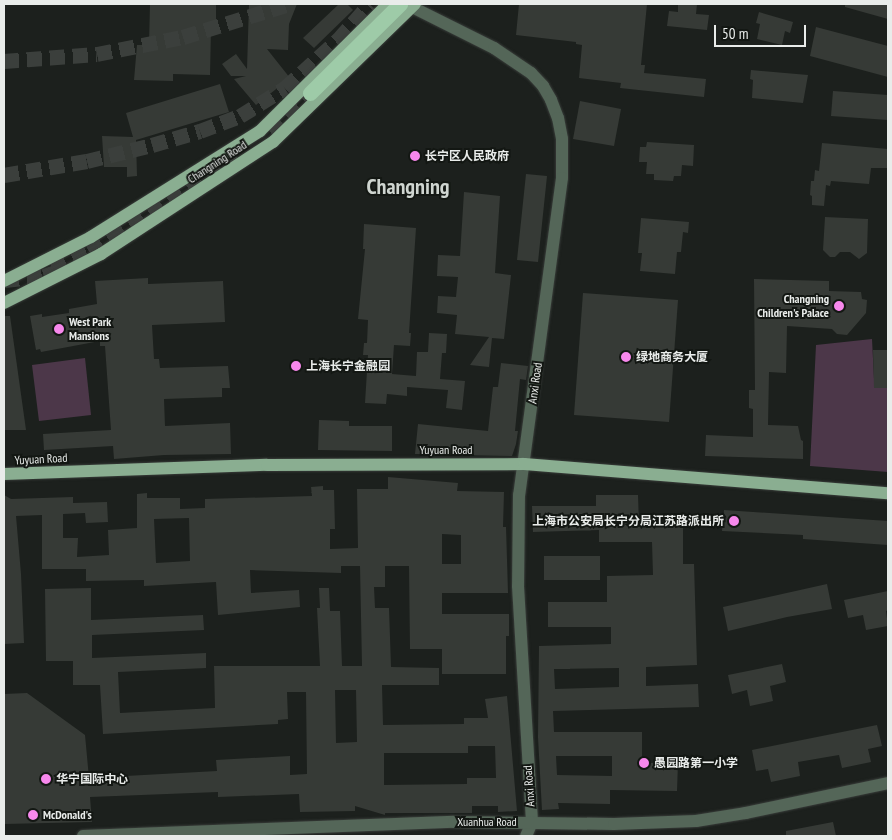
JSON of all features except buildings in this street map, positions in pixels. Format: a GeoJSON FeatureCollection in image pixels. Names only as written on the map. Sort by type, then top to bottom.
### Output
{"type":"FeatureCollection","features":[{"type":"Feature","properties":{"kind":"highway"},"geometry":{"type":"LineString","coordinates":[[310,93],[404,4]]}},
{"type":"Feature","properties":{"kind":"main road","name":"Changning Road"},"geometry":{"type":"LineString","coordinates":[[4,281],[91,237],[260,131],[388,4]]}},
{"type":"Feature","properties":{"kind":"main road","name":"Changning Road"},"geometry":{"type":"LineString","coordinates":[[4,303],[101,254],[272,142],[404,4]]}},
{"type":"Feature","properties":{"kind":"main road","name":"Yuyuan Road"},"geometry":{"type":"LineString","coordinates":[[4,474],[267,465],[524,464],[888,493]]}},
{"type":"Feature","properties":{"kind":"street","name":"Anxi Road"},"geometry":{"type":"LineString","coordinates":[[404,4],[494,48],[531,73],[542,86],[558,118],[562,139],[562,178],[519,496],[518,586],[532,822],[526,836]]}},
{"type":"Feature","properties":{"kind":"street","name":"Xuanhua Road"},"geometry":{"type":"LineString","coordinates":[[83,836],[402,823],[532,822],[632,824],[696,820],[750,812],[888,783]]}},
{"type":"Feature","properties":{"kind":"shaded area"},"geometry":{"type":"Polygon","coordinates":[[[872,339],[874,379],[888,380],[888,472],[810,466],[816,345],[872,339]]]}},
{"type":"Feature","properties":{"kind":"shaded area"},"geometry":{"type":"Polygon","coordinates":[[[85,358],[91,415],[39,421],[32,365],[85,358]]]}},
{"type":"Feature","properties":{"kind":"tunnel"},"geometry":{"type":"LineString","coordinates":[[4,61],[97,54],[183,37],[289,4]]}},
{"type":"Feature","properties":{"kind":"tunnel"},"geometry":{"type":"LineString","coordinates":[[4,175],[87,161],[152,145],[200,131],[240,116],[285,88],[338,40],[370,4]]}},
{"type":"Feature","properties":{"kind":"tunnel"},"geometry":{"type":"LineString","coordinates":[[268,129],[310,93]]}},
{"type":"Feature","properties":{"kind":"tunnel"},"geometry":{"type":"LineString","coordinates":[[51,266],[89,251],[111,238],[235,153]]}},
{"type":"Feature","properties":{"kind":"tunnel"},"geometry":{"type":"LineString","coordinates":[[4,280],[44,276],[64,269]]}},
{"type":"Feature","properties":{"kind":"place","name":"长宁区人民政府"},"geometry":{"type":"Point","coordinates":[415,156]}},
{"type":"Feature","properties":{"kind":"place","name":"Changning Children's Palace"},"geometry":{"type":"Point","coordinates":[839,306]}},
{"type":"Feature","properties":{"kind":"place","name":"West Park Mansions"},"geometry":{"type":"Point","coordinates":[59,329]}},
{"type":"Feature","properties":{"kind":"place","name":"绿地商务大厦"},"geometry":{"type":"Point","coordinates":[626,357]}},
{"type":"Feature","properties":{"kind":"place","name":"上海长宁金融园"},"geometry":{"type":"Point","coordinates":[296,366]}},
{"type":"Feature","properties":{"kind":"place","name":"上海市公安局长宁分局江苏路派出所"},"geometry":{"type":"Point","coordinates":[734,521]}},
{"type":"Feature","properties":{"kind":"place","name":"愚园路第一小学"},"geometry":{"type":"Point","coordinates":[644,763]}},
{"type":"Feature","properties":{"kind":"place","name":"华宁国际中心"},"geometry":{"type":"Point","coordinates":[46,779]}},
{"type":"Feature","properties":{"kind":"place","name":"McDonald's"},"geometry":{"type":"Point","coordinates":[33,815]}},
{"type":"Feature","properties":{"kind":"district","name":"Changning"},"geometry":{"type":"Point","coordinates":[408,187]}}]}
